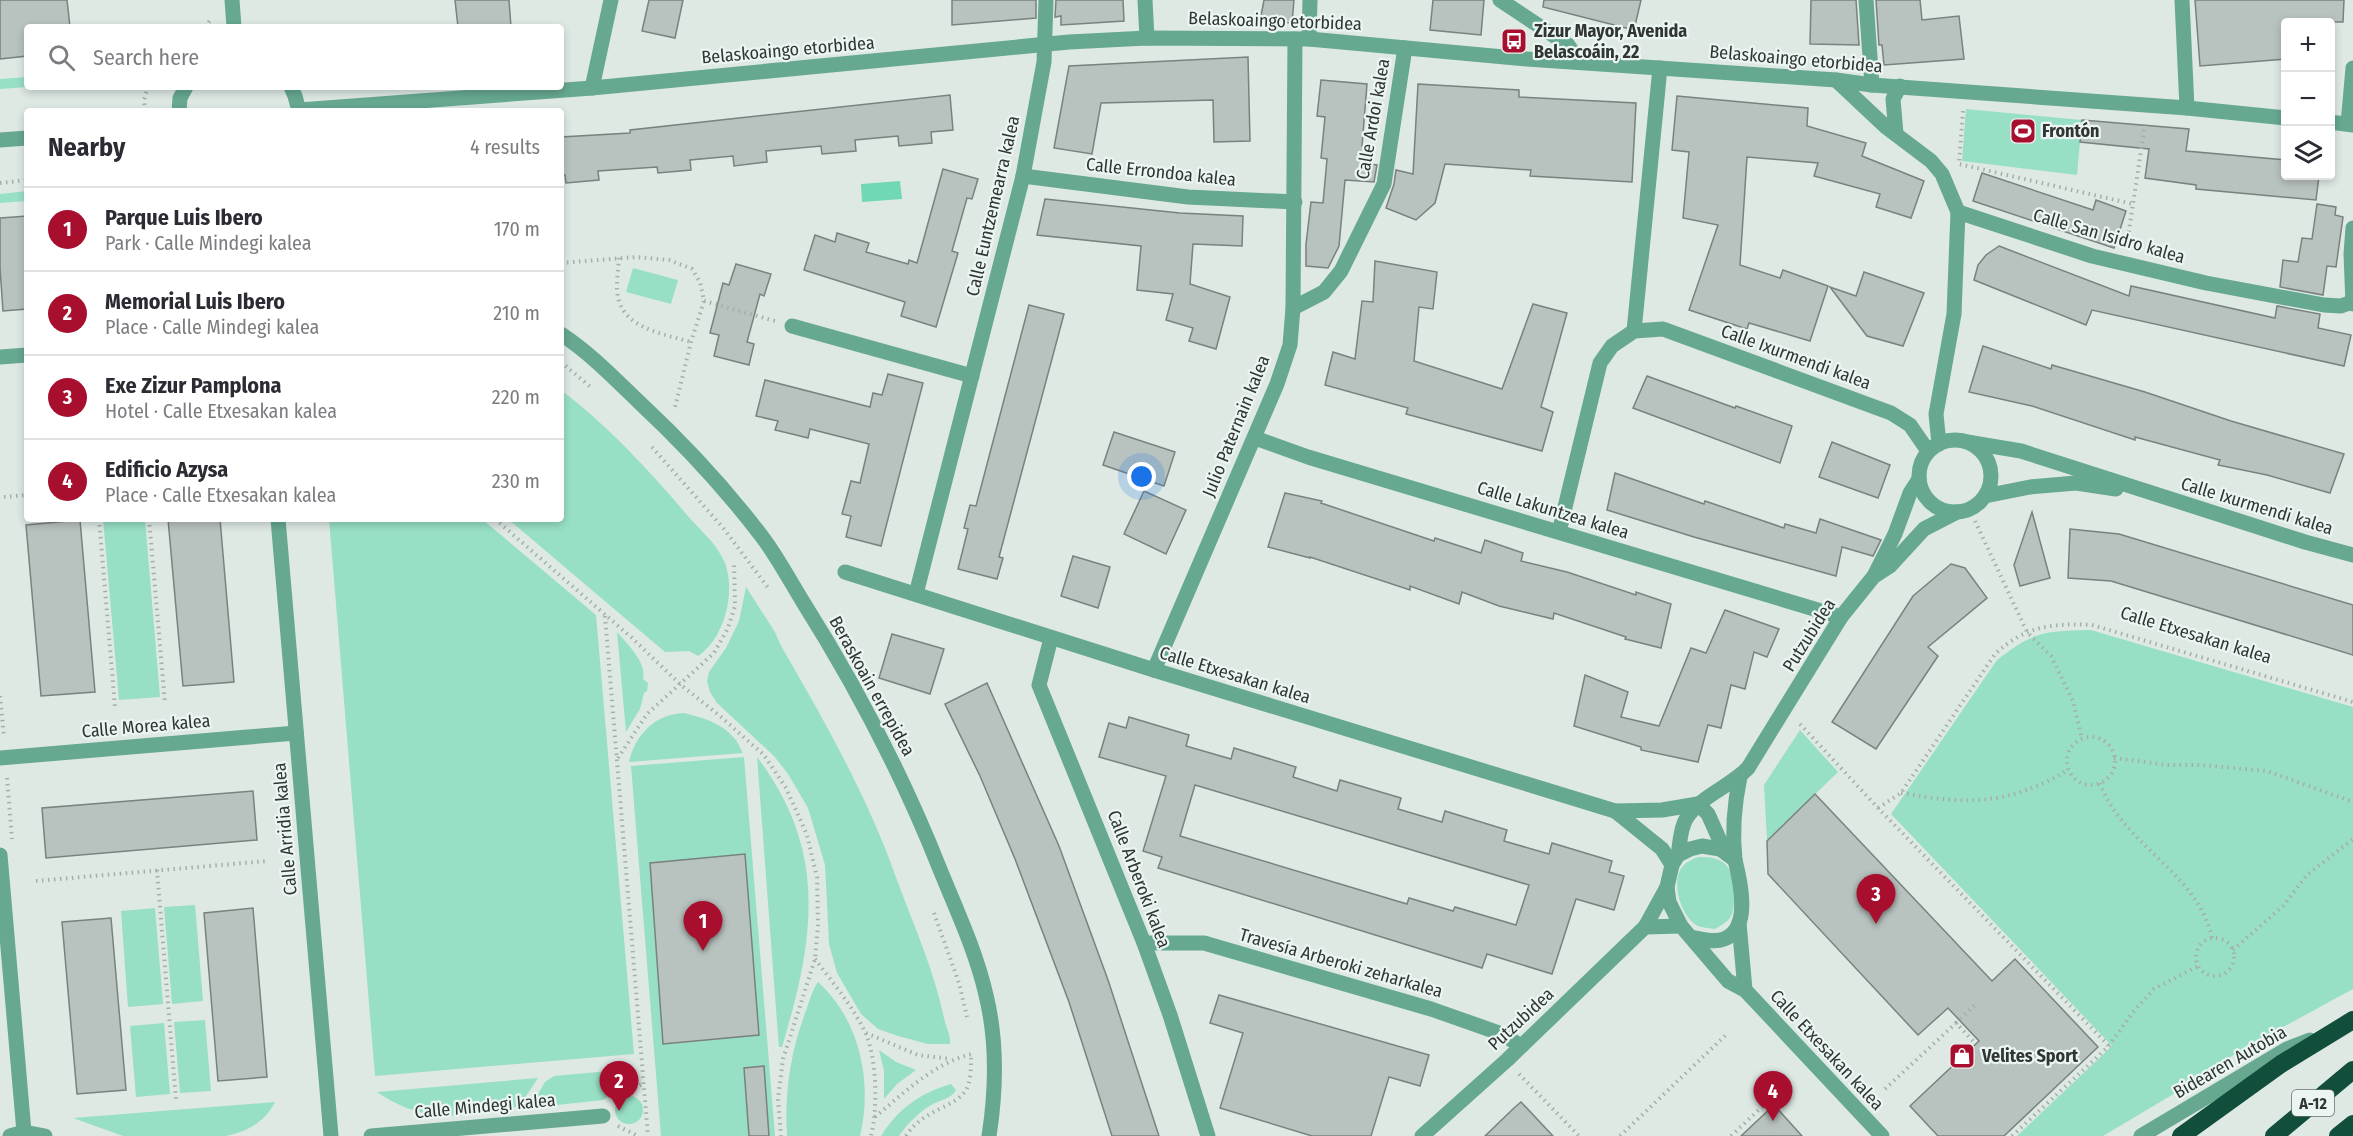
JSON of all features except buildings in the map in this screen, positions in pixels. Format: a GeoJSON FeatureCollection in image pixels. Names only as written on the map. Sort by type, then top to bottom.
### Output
{"type":"FeatureCollection","features":[{"type":"Feature","properties":{"kind":"highway"},"geometry":{"type":"LineString","coordinates":[[2181,1136],[2281,1064],[2347,1024]]}},
{"type":"Feature","properties":{"kind":"highway","name":"A-12"},"geometry":{"type":"LineString","coordinates":[[2274,1136],[2353,1070]]}},
{"type":"Feature","properties":{"kind":"highway","name":"A-12"},"geometry":{"type":"LineString","coordinates":[[2338,1136],[2353,1124]]}},
{"type":"Feature","properties":{"kind":"street"},"geometry":{"type":"LineString","coordinates":[[232,0],[234,24]]}},
{"type":"Feature","properties":{"kind":"street"},"geometry":{"type":"LineString","coordinates":[[592,88],[610,0]]}},
{"type":"Feature","properties":{"kind":"street","name":"Calle Euntzemearra kalea"},"geometry":{"type":"LineString","coordinates":[[916,594],[1023,176],[1044,62],[1046,0]]}},
{"type":"Feature","properties":{"kind":"street"},"geometry":{"type":"LineString","coordinates":[[1145,0],[1147,38]]}},
{"type":"Feature","properties":{"kind":"street","name":"Julio Paternain kalea"},"geometry":{"type":"LineString","coordinates":[[1154,670],[1255,438],[1290,345],[1302,39],[1310,0]]}},
{"type":"Feature","properties":{"kind":"street"},"geometry":{"type":"LineString","coordinates":[[1500,0],[1568,45],[1580,62]]}},
{"type":"Feature","properties":{"kind":"street"},"geometry":{"type":"LineString","coordinates":[[1866,0],[1872,85]]}},
{"type":"Feature","properties":{"kind":"street"},"geometry":{"type":"LineString","coordinates":[[2182,0],[2187,108]]}},
{"type":"Feature","properties":{"kind":"street","name":"Belaskoaingo etorbidea"},"geometry":{"type":"LineString","coordinates":[[337,108],[592,88],[1043,45],[1147,38],[1302,39],[2187,108],[2281,117]]}},
{"type":"Feature","properties":{"kind":"street","name":"Calle Ardoi kalea"},"geometry":{"type":"LineString","coordinates":[[1293,308],[1324,291],[1341,271],[1384,184],[1406,48]]}},
{"type":"Feature","properties":{"kind":"street"},"geometry":{"type":"LineString","coordinates":[[1559,532],[1600,363],[1612,346],[1634,331],[1660,68]]}},
{"type":"Feature","properties":{"kind":"street"},"geometry":{"type":"LineString","coordinates":[[2335,122],[2351,124],[2353,68]]}},
{"type":"Feature","properties":{"kind":"street"},"geometry":{"type":"LineString","coordinates":[[1836,80],[1858,103],[1932,160],[1942,174],[1958,213],[1954,314],[1936,414],[1934,447],[1919,469],[1918,479],[1921,490],[1935,507],[1957,512],[1978,504],[1990,486],[1989,465],[1984,455],[1967,442],[1958,440],[1934,447]]}},
{"type":"Feature","properties":{"kind":"street"},"geometry":{"type":"LineString","coordinates":[[1896,134],[1893,99],[1900,86]]}},
{"type":"Feature","properties":{"kind":"street"},"geometry":{"type":"LineString","coordinates":[[179,108],[180,98],[184,90]]}},
{"type":"Feature","properties":{"kind":"street"},"geometry":{"type":"LineString","coordinates":[[292,90],[298,108]]}},
{"type":"Feature","properties":{"kind":"street"},"geometry":{"type":"LineString","coordinates":[[0,140],[24,138]]}},
{"type":"Feature","properties":{"kind":"street","name":"Calle Errondoa kalea"},"geometry":{"type":"LineString","coordinates":[[1023,176],[1188,197],[1295,202]]}},
{"type":"Feature","properties":{"kind":"street","name":"Calle San Isidro kalea"},"geometry":{"type":"LineString","coordinates":[[1958,213],[2092,256],[2155,271],[2324,305],[2341,306],[2352,303]]}},
{"type":"Feature","properties":{"kind":"street"},"geometry":{"type":"LineString","coordinates":[[2352,303],[2353,228]]}},
{"type":"Feature","properties":{"kind":"street"},"geometry":{"type":"LineString","coordinates":[[788,325],[972,376]]}},
{"type":"Feature","properties":{"kind":"street","name":"Calle Ixurmendi kalea"},"geometry":{"type":"LineString","coordinates":[[1634,331],[1663,329],[1891,413],[1910,425],[1934,447]]}},
{"type":"Feature","properties":{"kind":"street","name":"Beraskoain errepidea"},"geometry":{"type":"LineString","coordinates":[[564,336],[580,346],[677,438],[744,515],[764,540],[826,638],[866,708],[919,817],[973,950],[987,997],[993,1053],[993,1110],[989,1136]]}},
{"type":"Feature","properties":{"kind":"street"},"geometry":{"type":"LineString","coordinates":[[0,357],[24,355]]}},
{"type":"Feature","properties":{"kind":"street","name":"Calle Lakuntzea kalea"},"geometry":{"type":"LineString","coordinates":[[1255,438],[1308,457],[1841,617]]}},
{"type":"Feature","properties":{"kind":"street","name":"Calle Ixurmendi kalea"},"geometry":{"type":"LineString","coordinates":[[1967,442],[2021,451],[2305,542],[2353,555]]}},
{"type":"Feature","properties":{"kind":"street","name":"Putzubidea"},"geometry":{"type":"LineString","coordinates":[[1675,860],[1686,819],[1698,804],[1740,777],[1748,768],[1784,713],[1841,617],[1874,576],[1918,479]]}},
{"type":"Feature","properties":{"kind":"street","name":"Calle Ixurmendi kalea"},"geometry":{"type":"LineString","coordinates":[[1985,496],[2031,486],[2076,483],[2149,493]]}},
{"type":"Feature","properties":{"kind":"street","name":"Putzubidea"},"geometry":{"type":"LineString","coordinates":[[1874,576],[1890,566],[1924,530],[1957,512]]}},
{"type":"Feature","properties":{"kind":"street","name":"Calle Arridia kalea"},"geometry":{"type":"LineString","coordinates":[[278,522],[331,1136]]}},
{"type":"Feature","properties":{"kind":"street","name":"Calle Etxesakan kalea"},"geometry":{"type":"LineString","coordinates":[[845,572],[1050,638],[1615,811],[1662,810],[1698,804]]}},
{"type":"Feature","properties":{"kind":"street","name":"Calle Arberoki kalea"},"geometry":{"type":"LineString","coordinates":[[1050,638],[1039,684],[1144,943],[1170,1015],[1208,1136]]}},
{"type":"Feature","properties":{"kind":"street","name":"Calle Morea kalea"},"geometry":{"type":"LineString","coordinates":[[0,758],[296,733]]}},
{"type":"Feature","properties":{"kind":"street","name":"Putzubidea"},"geometry":{"type":"LineString","coordinates":[[1730,856],[1734,808],[1740,777]]}},
{"type":"Feature","properties":{"kind":"street"},"geometry":{"type":"LineString","coordinates":[[1645,927],[1686,931],[1711,940],[1724,939],[1732,934],[1739,923],[1742,906],[1740,882],[1730,856],[1708,814],[1698,804]]}},
{"type":"Feature","properties":{"kind":"street","name":"Calle Etxesakan kalea"},"geometry":{"type":"LineString","coordinates":[[1615,811],[1675,860]]}},
{"type":"Feature","properties":{"kind":"street"},"geometry":{"type":"LineString","coordinates":[[1686,931],[1669,902],[1667,887],[1675,860],[1701,846],[1720,849],[1730,856]]}},
{"type":"Feature","properties":{"kind":"street"},"geometry":{"type":"LineString","coordinates":[[0,855],[17,1134],[45,1136]]}},
{"type":"Feature","properties":{"kind":"street","name":"Putzubidea"},"geometry":{"type":"LineString","coordinates":[[1422,1136],[1507,1060],[1645,927],[1667,887]]}},
{"type":"Feature","properties":{"kind":"street","name":"Calle Etxesakan kalea"},"geometry":{"type":"LineString","coordinates":[[1739,923],[1745,990]]}},
{"type":"Feature","properties":{"kind":"street","name":"Calle Etxesakan kalea"},"geometry":{"type":"LineString","coordinates":[[1686,931],[1728,981],[1745,990],[1882,1136]]}},
{"type":"Feature","properties":{"kind":"street","name":"Travesía Arberoki zeharkalea"},"geometry":{"type":"LineString","coordinates":[[1144,943],[1204,944],[1431,1009],[1502,1034],[1521,1046]]}},
{"type":"Feature","properties":{"kind":"street","name":"Bidearen Autobia"},"geometry":{"type":"LineString","coordinates":[[2141,1136],[2287,1049],[2347,1024]]}},
{"type":"Feature","properties":{"kind":"street","name":"Calle Mindegi kalea"},"geometry":{"type":"LineString","coordinates":[[371,1136],[603,1116]]}},
{"type":"Feature","properties":{"kind":"path"},"geometry":{"type":"LineString","coordinates":[[145,108],[147,90]]}},
{"type":"Feature","properties":{"kind":"path"},"geometry":{"type":"LineString","coordinates":[[1963,107],[1959,164],[2133,204]]}},
{"type":"Feature","properties":{"kind":"path"},"geometry":{"type":"LineString","coordinates":[[2127,246],[2144,134]]}},
{"type":"Feature","properties":{"kind":"path"},"geometry":{"type":"LineString","coordinates":[[0,183],[24,180]]}},
{"type":"Feature","properties":{"kind":"path"},"geometry":{"type":"LineString","coordinates":[[564,263],[636,257],[669,260],[692,269],[700,282],[704,301],[675,407]]}},
{"type":"Feature","properties":{"kind":"path"},"geometry":{"type":"LineString","coordinates":[[619,258],[617,284],[619,303],[638,326],[691,342]]}},
{"type":"Feature","properties":{"kind":"path"},"geometry":{"type":"LineString","coordinates":[[704,301],[788,325]]}},
{"type":"Feature","properties":{"kind":"path"},"geometry":{"type":"LineString","coordinates":[[564,365],[598,394]]}},
{"type":"Feature","properties":{"kind":"path"},"geometry":{"type":"LineString","coordinates":[[646,441],[676,471],[774,595]]}},
{"type":"Feature","properties":{"kind":"path"},"geometry":{"type":"LineString","coordinates":[[4,497],[24,495]]}},
{"type":"Feature","properties":{"kind":"path"},"geometry":{"type":"LineString","coordinates":[[1974,519],[2027,632],[2051,656],[2073,701],[2082,739]]}},
{"type":"Feature","properties":{"kind":"path"},"geometry":{"type":"LineString","coordinates":[[99,522],[116,707]]}},
{"type":"Feature","properties":{"kind":"path"},"geometry":{"type":"LineString","coordinates":[[149,522],[165,703]]}},
{"type":"Feature","properties":{"kind":"path"},"geometry":{"type":"LineString","coordinates":[[498,522],[681,685],[764,755],[786,788],[807,835],[817,877],[818,925],[816,959],[783,1059],[778,1099],[781,1136]]}},
{"type":"Feature","properties":{"kind":"path"},"geometry":{"type":"LineString","coordinates":[[617,759],[647,714],[714,653],[728,628],[735,606],[735,561]]}},
{"type":"Feature","properties":{"kind":"path"},"geometry":{"type":"LineString","coordinates":[[605,615],[648,1136]]}},
{"type":"Feature","properties":{"kind":"path","name":"Calle Etxesakan kalea"},"geometry":{"type":"LineString","coordinates":[[1878,808],[1901,793],[1995,654],[2010,641],[2027,632],[2063,624],[2092,625],[2353,702]]}},
{"type":"Feature","properties":{"kind":"path"},"geometry":{"type":"LineString","coordinates":[[1800,724],[1878,808],[2109,1046]]}},
{"type":"Feature","properties":{"kind":"path"},"geometry":{"type":"LineString","coordinates":[[2082,739],[2100,739],[2113,752],[2114,758],[2110,774],[2100,783],[2090,785],[2081,782],[2068,770],[2069,750],[2073,744],[2082,739]]}},
{"type":"Feature","properties":{"kind":"path"},"geometry":{"type":"LineString","coordinates":[[2114,758],[2168,765],[2202,765],[2267,771],[2353,802]]}},
{"type":"Feature","properties":{"kind":"path"},"geometry":{"type":"LineString","coordinates":[[1901,793],[1958,801],[1988,800],[2013,796],[2068,770]]}},
{"type":"Feature","properties":{"kind":"path"},"geometry":{"type":"LineString","coordinates":[[2100,783],[2103,793],[2122,820],[2192,893],[2209,924],[2212,938]]}},
{"type":"Feature","properties":{"kind":"path"},"geometry":{"type":"LineString","coordinates":[[2233,950],[2283,906],[2307,875],[2353,839]]}},
{"type":"Feature","properties":{"kind":"path"},"geometry":{"type":"LineString","coordinates":[[36,881],[267,861]]}},
{"type":"Feature","properties":{"kind":"path"},"geometry":{"type":"LineString","coordinates":[[157,870],[176,1100]]}},
{"type":"Feature","properties":{"kind":"path"},"geometry":{"type":"LineString","coordinates":[[932,908],[959,983],[970,1029]]}},
{"type":"Feature","properties":{"kind":"path"},"geometry":{"type":"LineString","coordinates":[[2212,938],[2220,938],[2227,942],[2233,950],[2234,962],[2227,973],[2217,976],[2204,973],[2198,966],[2197,951],[2205,941],[2212,938]]}},
{"type":"Feature","properties":{"kind":"path"},"geometry":{"type":"LineString","coordinates":[[816,959],[866,1033],[877,1105],[871,1136]]}},
{"type":"Feature","properties":{"kind":"path"},"geometry":{"type":"LineString","coordinates":[[2012,1136],[2109,1046],[2133,1012],[2154,989],[2198,966]]}},
{"type":"Feature","properties":{"kind":"path"},"geometry":{"type":"LineString","coordinates":[[1885,1089],[1976,1004]]}},
{"type":"Feature","properties":{"kind":"path"},"geometry":{"type":"LineString","coordinates":[[1956,1023],[1973,1041]]}},
{"type":"Feature","properties":{"kind":"path"},"geometry":{"type":"LineString","coordinates":[[866,1033],[918,1055],[952,1059]]}},
{"type":"Feature","properties":{"kind":"path"},"geometry":{"type":"LineString","coordinates":[[1620,1136],[1728,1033]]}},
{"type":"Feature","properties":{"kind":"path"},"geometry":{"type":"LineString","coordinates":[[906,1136],[913,1125],[926,1115],[960,1097],[967,1089],[971,1046]]}},
{"type":"Feature","properties":{"kind":"path"},"geometry":{"type":"LineString","coordinates":[[875,1118],[911,1087],[952,1059],[972,1054]]}},
{"type":"Feature","properties":{"kind":"path"},"geometry":{"type":"LineString","coordinates":[[1507,1060],[1579,1136]]}},
{"type":"Feature","properties":{"kind":"path"},"geometry":{"type":"LineString","coordinates":[[603,1116],[617,1096],[644,1083]]}},
{"type":"Feature","properties":{"kind":"path"},"geometry":{"type":"LineString","coordinates":[[1731,1136],[1780,1090]]}},
{"type":"Feature","properties":{"kind":"shaded area"},"geometry":{"type":"Polygon","coordinates":[[[24,77],[24,87],[0,89],[0,79],[24,77]]]}},
{"type":"Feature","properties":{"kind":"shaded area","name":"Frontón"},"geometry":{"type":"Polygon","coordinates":[[[1966,109],[2082,120],[2077,175],[1962,161],[1966,109]]]}},
{"type":"Feature","properties":{"kind":"shaded area"},"geometry":{"type":"Polygon","coordinates":[[[900,181],[902,199],[862,202],[861,184],[900,181]]]}},
{"type":"Feature","properties":{"kind":"shaded area"},"geometry":{"type":"Polygon","coordinates":[[[24,191],[24,201],[0,203],[0,194],[24,191]]]}},
{"type":"Feature","properties":{"kind":"shaded area"},"geometry":{"type":"Polygon","coordinates":[[[633,268],[678,280],[671,304],[626,292],[633,268]]]}},
{"type":"Feature","properties":{"kind":"shaded area"},"geometry":{"type":"Polygon","coordinates":[[[564,392],[595,418],[658,482],[719,551],[727,569],[729,596],[726,610],[716,637],[708,648],[698,656],[689,651],[665,652],[512,522],[564,522],[564,392]]]}},
{"type":"Feature","properties":{"kind":"shaded area"},"geometry":{"type":"Polygon","coordinates":[[[103,522],[145,522],[160,697],[119,700],[103,522]]]}},
{"type":"Feature","properties":{"kind":"shaded area"},"geometry":{"type":"Polygon","coordinates":[[[329,522],[486,522],[596,615],[634,1054],[375,1076],[329,522]]]}},
{"type":"Feature","properties":{"kind":"shaded area"},"geometry":{"type":"Polygon","coordinates":[[[746,587],[775,632],[829,730],[873,819],[929,965],[950,1044],[928,1044],[898,1036],[878,1029],[861,1014],[837,973],[829,944],[825,865],[808,808],[788,774],[774,756],[717,703],[710,692],[707,681],[709,672],[726,648],[739,621],[746,587]]]}},
{"type":"Feature","properties":{"kind":"shaded area"},"geometry":{"type":"Polygon","coordinates":[[[2091,630],[2353,707],[2353,989],[2241,1050],[2182,1089],[2103,1136],[2017,1136],[2112,1046],[1891,814],[1997,660],[2021,643],[2041,634],[2091,630]]]}},
{"type":"Feature","properties":{"kind":"shaded area"},"geometry":{"type":"Polygon","coordinates":[[[617,632],[639,660],[643,679],[648,683],[640,709],[626,732],[617,632]]]}},
{"type":"Feature","properties":{"kind":"shaded area"},"geometry":{"type":"Polygon","coordinates":[[[684,713],[706,719],[725,729],[736,740],[743,753],[629,762],[636,743],[648,728],[664,717],[684,713]]]}},
{"type":"Feature","properties":{"kind":"shaded area"},"geometry":{"type":"Polygon","coordinates":[[[1800,730],[1838,772],[1767,841],[1764,785],[1800,730]]]}},
{"type":"Feature","properties":{"kind":"shaded area"},"geometry":{"type":"Polygon","coordinates":[[[744,757],[775,1136],[661,1136],[631,766],[744,757]]]}},
{"type":"Feature","properties":{"kind":"shaded area"},"geometry":{"type":"Polygon","coordinates":[[[757,757],[780,792],[796,827],[805,862],[808,897],[807,933],[802,970],[782,1047],[779,1047],[757,757]]]}},
{"type":"Feature","properties":{"kind":"shaded area"},"geometry":{"type":"Polygon","coordinates":[[[1698,857],[1721,861],[1730,871],[1733,879],[1735,896],[1733,912],[1728,920],[1715,929],[1698,926],[1690,920],[1678,896],[1680,870],[1686,863],[1698,857]]]}},
{"type":"Feature","properties":{"kind":"shaded area"},"geometry":{"type":"Polygon","coordinates":[[[195,905],[203,1001],[172,1004],[164,907],[195,905]]]}},
{"type":"Feature","properties":{"kind":"shaded area"},"geometry":{"type":"Polygon","coordinates":[[[155,908],[163,1004],[128,1007],[121,911],[155,908]]]}},
{"type":"Feature","properties":{"kind":"shaded area"},"geometry":{"type":"Polygon","coordinates":[[[818,982],[844,1014],[860,1053],[865,1094],[860,1136],[787,1136],[788,1087],[793,1055],[801,1023],[818,982]]]}},
{"type":"Feature","properties":{"kind":"shaded area"},"geometry":{"type":"Polygon","coordinates":[[[205,1020],[211,1091],[180,1093],[174,1022],[205,1020]]]}},
{"type":"Feature","properties":{"kind":"shaded area"},"geometry":{"type":"Polygon","coordinates":[[[164,1023],[170,1094],[136,1097],[130,1026],[164,1023]]]}},
{"type":"Feature","properties":{"kind":"shaded area"},"geometry":{"type":"Polygon","coordinates":[[[879,1050],[896,1062],[916,1070],[897,1084],[884,1099],[884,1071],[879,1050]]]}},
{"type":"Feature","properties":{"kind":"shaded area"},"geometry":{"type":"Polygon","coordinates":[[[631,1069],[617,1090],[603,1100],[530,1108],[545,1082],[554,1076],[631,1069]]]}},
{"type":"Feature","properties":{"kind":"shaded area"},"geometry":{"type":"Polygon","coordinates":[[[538,1078],[515,1107],[502,1112],[472,1115],[443,1115],[417,1111],[391,1101],[377,1092],[538,1078]]]}},
{"type":"Feature","properties":{"kind":"shaded area"},"geometry":{"type":"Polygon","coordinates":[[[951,1084],[956,1090],[954,1093],[922,1111],[899,1136],[881,1136],[902,1110],[911,1103],[929,1092],[951,1084]]]}},
{"type":"Feature","properties":{"kind":"shaded area"},"geometry":{"type":"Polygon","coordinates":[[[629,1096],[639,1100],[643,1110],[639,1120],[629,1124],[619,1120],[615,1110],[619,1100],[629,1096]]]}},
{"type":"Feature","properties":{"kind":"shaded area"},"geometry":{"type":"Polygon","coordinates":[[[275,1102],[255,1125],[225,1136],[123,1136],[73,1118],[275,1102]]]}},
{"type":"Feature","properties":{"kind":"place","name":"Zizur Mayor, Avenida Belascoáin, 22"},"geometry":{"type":"Point","coordinates":[1514,41]}},
{"type":"Feature","properties":{"kind":"place","name":"Frontón"},"geometry":{"type":"Point","coordinates":[2023,131]}},
{"type":"Feature","properties":{"kind":"place","name":"Exe Zizur Pamplona"},"geometry":{"type":"Point","coordinates":[1876,924]}},
{"type":"Feature","properties":{"kind":"place","name":"Parque Luis Ibero"},"geometry":{"type":"Point","coordinates":[703,951]}},
{"type":"Feature","properties":{"kind":"place","name":"Velites Sport"},"geometry":{"type":"Point","coordinates":[1962,1056]}},
{"type":"Feature","properties":{"kind":"place","name":"Memorial Luis Ibero"},"geometry":{"type":"Point","coordinates":[619,1111]}},
{"type":"Feature","properties":{"kind":"place","name":"Edificio Azysa"},"geometry":{"type":"Point","coordinates":[1773,1121]}}]}
